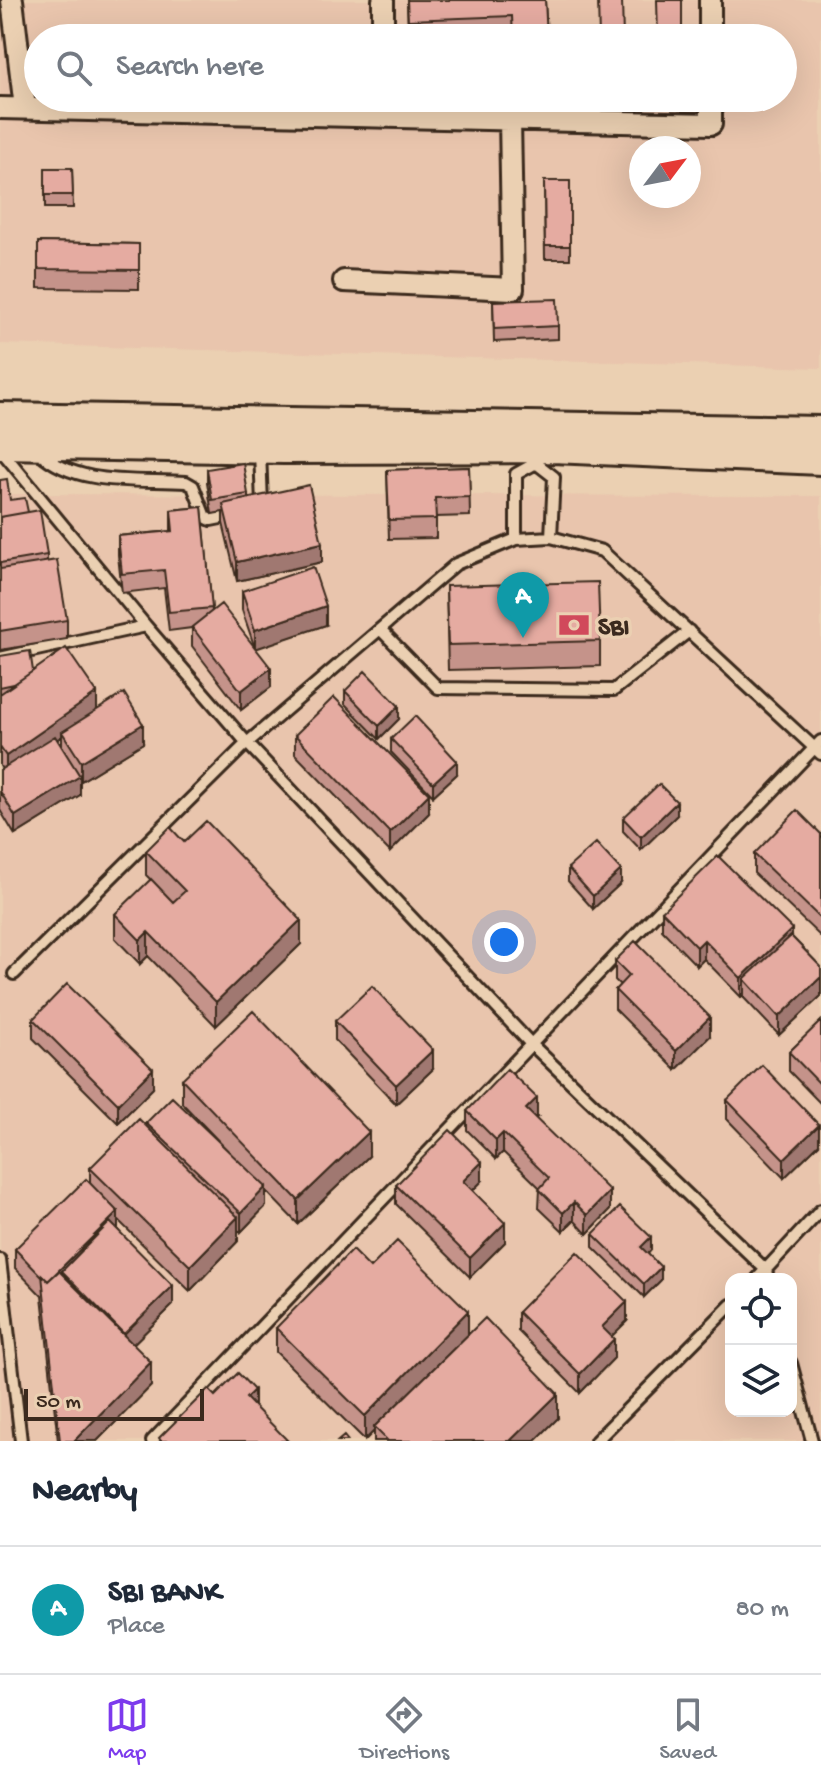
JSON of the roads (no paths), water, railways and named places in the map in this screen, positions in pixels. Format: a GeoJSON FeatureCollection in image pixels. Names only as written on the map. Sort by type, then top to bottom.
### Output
{"type":"FeatureCollection","features":[{"type":"Feature","properties":{"kind":"main road"},"geometry":{"type":"LineString","coordinates":[[0,418],[821,459]]}},
{"type":"Feature","properties":{"kind":"main road"},"geometry":{"type":"LineString","coordinates":[[0,446],[260,448],[535,445],[821,432]]}},
{"type":"Feature","properties":{"kind":"street"},"geometry":{"type":"LineString","coordinates":[[12,0],[24,100]]}},
{"type":"Feature","properties":{"kind":"street"},"geometry":{"type":"LineString","coordinates":[[383,0],[383,24]]}},
{"type":"Feature","properties":{"kind":"street"},"geometry":{"type":"LineString","coordinates":[[710,0],[710,24]]}},
{"type":"Feature","properties":{"kind":"street"},"geometry":{"type":"LineString","coordinates":[[0,108],[24,108]]}},
{"type":"Feature","properties":{"kind":"street"},"geometry":{"type":"LineString","coordinates":[[435,112],[510,119],[711,124],[711,112]]}},
{"type":"Feature","properties":{"kind":"street"},"geometry":{"type":"LineString","coordinates":[[344,281],[513,289],[510,119]]}},
{"type":"Feature","properties":{"kind":"lane"},"geometry":{"type":"LineString","coordinates":[[31,444],[51,463],[86,477],[186,482],[193,486],[205,517],[211,520],[260,508],[263,502],[260,448]]}},
{"type":"Feature","properties":{"kind":"lane"},"geometry":{"type":"LineString","coordinates":[[516,539],[516,474],[535,445],[554,477],[551,537]]}},
{"type":"Feature","properties":{"kind":"lane"},"geometry":{"type":"LineString","coordinates":[[0,446],[146,626],[247,743],[530,1043],[766,1273]]}},
{"type":"Feature","properties":{"kind":"lane"},"geometry":{"type":"LineString","coordinates":[[14,974],[247,743],[456,564],[516,539],[551,537],[602,551],[819,747],[530,1043],[152,1441]]}},
{"type":"Feature","properties":{"kind":"lane"},"geometry":{"type":"LineString","coordinates":[[0,658],[146,626]]}},
{"type":"Feature","properties":{"kind":"lane"},"geometry":{"type":"LineString","coordinates":[[380,629],[438,688],[614,690],[689,631]]}},
{"type":"Feature","properties":{"kind":"lane"},"geometry":{"type":"LineString","coordinates":[[768,1273],[821,1210]]}},
{"type":"Feature","properties":{"kind":"lane"},"geometry":{"type":"LineString","coordinates":[[0,1260],[21,1441]]}},
{"type":"Feature","properties":{"kind":"lane"},"geometry":{"type":"LineString","coordinates":[[596,1441],[725,1311]]}},
{"type":"Feature","properties":{"kind":"lane"},"geometry":{"type":"LineString","coordinates":[[797,1385],[812,1441]]}},
{"type":"Feature","properties":{"kind":"place","name":"SBI"},"geometry":{"type":"Point","coordinates":[574,625]}},
{"type":"Feature","properties":{"kind":"place","name":"SBI BANK"},"geometry":{"type":"Point","coordinates":[523,638]}}]}
